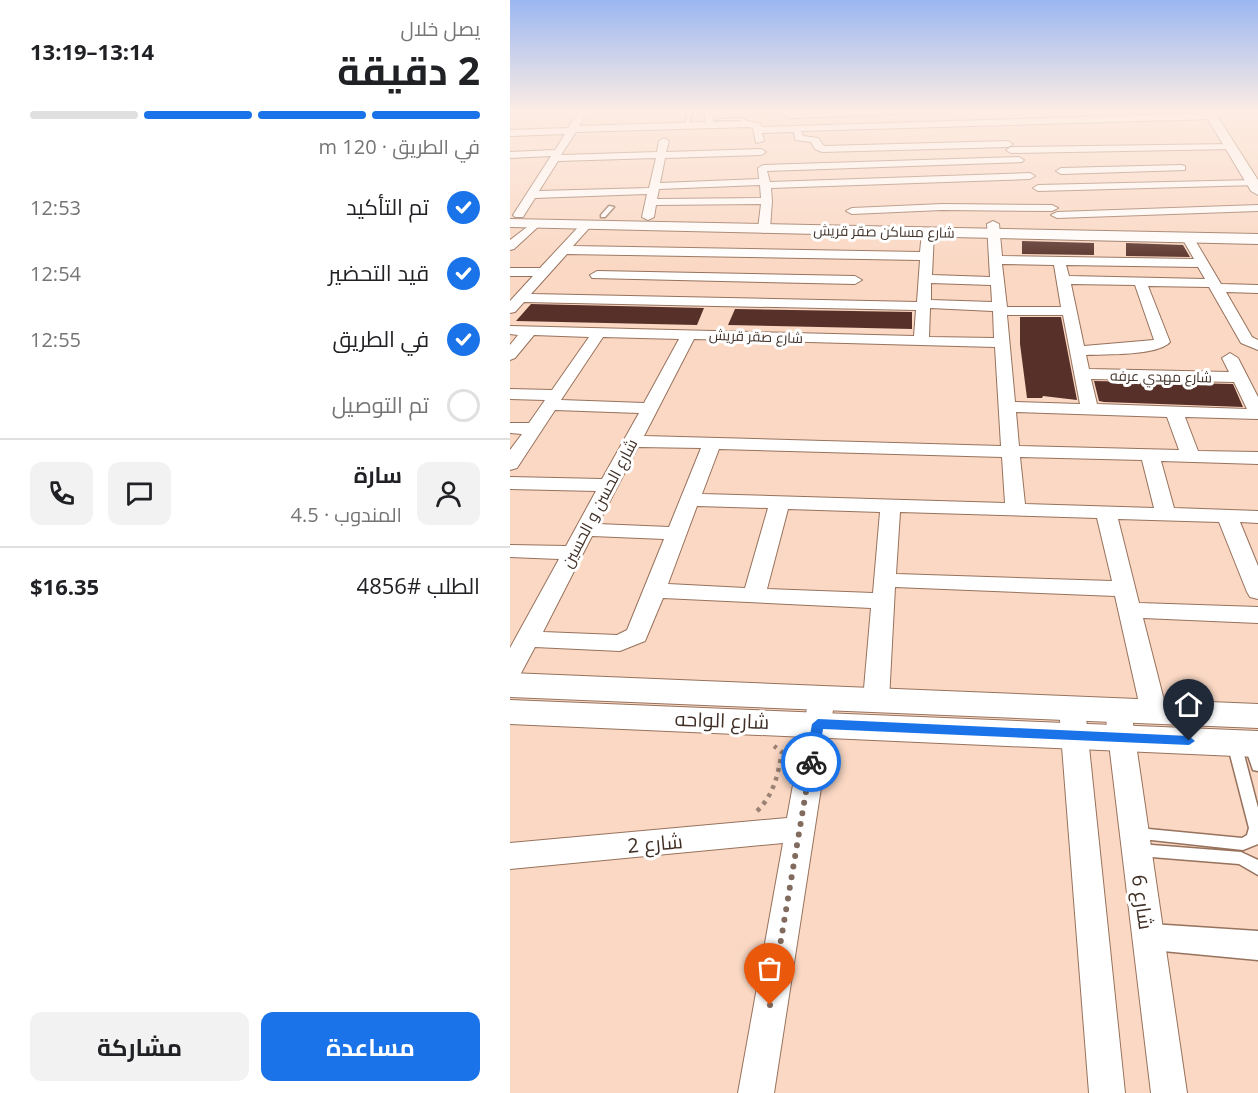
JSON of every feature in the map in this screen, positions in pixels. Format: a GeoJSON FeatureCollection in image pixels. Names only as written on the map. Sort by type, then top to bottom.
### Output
{"type":"FeatureCollection","features":[{"type":"Feature","properties":{"kind":"street"},"geometry":{"type":"LineString","coordinates":[[510,246],[527,196],[545,180],[544,167],[549,162]]}},
{"type":"Feature","properties":{"kind":"street"},"geometry":{"type":"LineString","coordinates":[[623,166],[625,162]]}},
{"type":"Feature","properties":{"kind":"street"},"geometry":{"type":"LineString","coordinates":[[654,187],[659,162]]}},
{"type":"Feature","properties":{"kind":"street"},"geometry":{"type":"LineString","coordinates":[[750,162],[855,165],[866,162]]}},
{"type":"Feature","properties":{"kind":"street"},"geometry":{"type":"LineString","coordinates":[[760,164],[833,162]]}},
{"type":"Feature","properties":{"kind":"street"},"geometry":{"type":"LineString","coordinates":[[939,162],[949,183]]}},
{"type":"Feature","properties":{"kind":"street"},"geometry":{"type":"LineString","coordinates":[[1020,162],[1058,216]]}},
{"type":"Feature","properties":{"kind":"street"},"geometry":{"type":"LineString","coordinates":[[1053,162],[1064,175]]}},
{"type":"Feature","properties":{"kind":"street"},"geometry":{"type":"LineString","coordinates":[[1113,162],[1126,177]]}},
{"type":"Feature","properties":{"kind":"street"},"geometry":{"type":"LineString","coordinates":[[1173,162],[1200,184]]}},
{"type":"Feature","properties":{"kind":"street"},"geometry":{"type":"LineString","coordinates":[[1240,162],[1256,187]]}},
{"type":"Feature","properties":{"kind":"street"},"geometry":{"type":"LineString","coordinates":[[760,164],[767,201],[765,224]]}},
{"type":"Feature","properties":{"kind":"street"},"geometry":{"type":"LineString","coordinates":[[855,165],[860,181]]}},
{"type":"Feature","properties":{"kind":"street"},"geometry":{"type":"LineString","coordinates":[[852,212],[949,183],[1033,181],[1080,187],[1126,177],[1185,172]]}},
{"type":"Feature","properties":{"kind":"street"},"geometry":{"type":"LineString","coordinates":[[1033,181],[1064,175],[1126,177],[1178,184],[1256,187]]}},
{"type":"Feature","properties":{"kind":"street"},"geometry":{"type":"LineString","coordinates":[[586,193],[594,178]]}},
{"type":"Feature","properties":{"kind":"street"},"geometry":{"type":"LineString","coordinates":[[527,196],[700,184],[860,181],[918,193],[960,206],[1058,216],[1258,208]]}},
{"type":"Feature","properties":{"kind":"street"},"geometry":{"type":"LineString","coordinates":[[805,195],[847,193],[844,182]]}},
{"type":"Feature","properties":{"kind":"street"},"geometry":{"type":"LineString","coordinates":[[699,202],[700,184]]}},
{"type":"Feature","properties":{"kind":"street"},"geometry":{"type":"LineString","coordinates":[[1178,184],[1203,209]]}},
{"type":"Feature","properties":{"kind":"street"},"geometry":{"type":"LineString","coordinates":[[654,187],[699,202],[767,201]]}},
{"type":"Feature","properties":{"kind":"street","name":"شارع مساكن صقر قريش"},"geometry":{"type":"LineString","coordinates":[[517,222],[607,212],[654,187],[765,224],[802,229],[928,232],[993,229],[1058,216],[1163,228],[1258,230]]}},
{"type":"Feature","properties":{"kind":"street"},"geometry":{"type":"LineString","coordinates":[[1080,187],[1102,213]]}},
{"type":"Feature","properties":{"kind":"street"},"geometry":{"type":"LineString","coordinates":[[960,206],[956,197],[1002,196]]}},
{"type":"Feature","properties":{"kind":"street"},"geometry":{"type":"LineString","coordinates":[[1146,211],[1163,228]]}},
{"type":"Feature","properties":{"kind":"street","name":"شارع مساكن صقر قريش"},"geometry":{"type":"LineString","coordinates":[[517,222],[704,227],[765,224],[852,212],[993,229],[1258,239]]}},
{"type":"Feature","properties":{"kind":"street"},"geometry":{"type":"LineString","coordinates":[[510,309],[586,225]]}},
{"type":"Feature","properties":{"kind":"street"},"geometry":{"type":"LineString","coordinates":[[676,277],[704,227]]}},
{"type":"Feature","properties":{"kind":"street"},"geometry":{"type":"LineString","coordinates":[[784,279],[802,229]]}},
{"type":"Feature","properties":{"kind":"street"},"geometry":{"type":"LineString","coordinates":[[993,229],[1015,508]]}},
{"type":"Feature","properties":{"kind":"street"},"geometry":{"type":"LineString","coordinates":[[921,341],[928,232]]}},
{"type":"Feature","properties":{"kind":"street"},"geometry":{"type":"LineString","coordinates":[[1188,238],[1215,286],[1252,342]]}},
{"type":"Feature","properties":{"kind":"street"},"geometry":{"type":"LineString","coordinates":[[564,249],[927,256]]}},
{"type":"Feature","properties":{"kind":"street"},"geometry":{"type":"LineString","coordinates":[[578,299],[616,250]]}},
{"type":"Feature","properties":{"kind":"street"},"geometry":{"type":"LineString","coordinates":[[850,305],[859,255]]}},
{"type":"Feature","properties":{"kind":"street"},"geometry":{"type":"LineString","coordinates":[[996,260],[1202,262]]}},
{"type":"Feature","properties":{"kind":"street"},"geometry":{"type":"LineString","coordinates":[[1059,260],[1089,409]]}},
{"type":"Feature","properties":{"kind":"street"},"geometry":{"type":"LineString","coordinates":[[510,272],[543,272]]}},
{"type":"Feature","properties":{"kind":"street"},"geometry":{"type":"LineString","coordinates":[[597,275],[855,280]]}},
{"type":"Feature","properties":{"kind":"street","name":"شارع الحسن و الحسين"},"geometry":{"type":"LineString","coordinates":[[515,661],[650,408],[717,302],[729,278]]}},
{"type":"Feature","properties":{"kind":"street"},"geometry":{"type":"LineString","coordinates":[[925,279],[998,281]]}},
{"type":"Feature","properties":{"kind":"street"},"geometry":{"type":"LineString","coordinates":[[1063,280],[1140,282],[1258,290]]}},
{"type":"Feature","properties":{"kind":"street"},"geometry":{"type":"LineString","coordinates":[[1078,351],[1154,346],[1162,342],[1140,282]]}},
{"type":"Feature","properties":{"kind":"street"},"geometry":{"type":"LineString","coordinates":[[520,298],[923,305],[1070,311]]}},
{"type":"Feature","properties":{"kind":"street","name":"شارع صقر قريش"},"geometry":{"type":"LineString","coordinates":[[510,330],[1003,343]]}},
{"type":"Feature","properties":{"kind":"street"},"geometry":{"type":"LineString","coordinates":[[510,356],[530,330]]}},
{"type":"Feature","properties":{"kind":"street"},"geometry":{"type":"LineString","coordinates":[[510,464],[599,332]]}},
{"type":"Feature","properties":{"kind":"street"},"geometry":{"type":"LineString","coordinates":[[1008,407],[1258,413],[1230,358]]}},
{"type":"Feature","properties":{"kind":"street","name":"شارع مهدي عرفه"},"geometry":{"type":"LineString","coordinates":[[1082,374],[1239,377]]}},
{"type":"Feature","properties":{"kind":"street"},"geometry":{"type":"LineString","coordinates":[[510,394],[650,408]]}},
{"type":"Feature","properties":{"kind":"street"},"geometry":{"type":"LineString","coordinates":[[1174,411],[1191,457]]}},
{"type":"Feature","properties":{"kind":"street"},"geometry":{"type":"LineString","coordinates":[[510,428],[534,429]]}},
{"type":"Feature","properties":{"kind":"street"},"geometry":{"type":"LineString","coordinates":[[632,441],[1258,458]]}},
{"type":"Feature","properties":{"kind":"street"},"geometry":{"type":"LineString","coordinates":[[515,661],[627,642],[637,635],[712,444]]}},
{"type":"Feature","properties":{"kind":"street"},"geometry":{"type":"LineString","coordinates":[[1150,456],[1166,514]]}},
{"type":"Feature","properties":{"kind":"street"},"geometry":{"type":"LineString","coordinates":[[510,483],[609,485]]}},
{"type":"Feature","properties":{"kind":"street"},"geometry":{"type":"LineString","coordinates":[[690,500],[1258,517]]}},
{"type":"Feature","properties":{"kind":"street"},"geometry":{"type":"LineString","coordinates":[[754,595],[780,502]]}},
{"type":"Feature","properties":{"kind":"street"},"geometry":{"type":"LineString","coordinates":[[876,700],[890,506]]}},
{"type":"Feature","properties":{"kind":"street"},"geometry":{"type":"LineString","coordinates":[[1106,512],[1154,712]]}},
{"type":"Feature","properties":{"kind":"street"},"geometry":{"type":"LineString","coordinates":[[1227,516],[1258,592]]}},
{"type":"Feature","properties":{"kind":"street"},"geometry":{"type":"LineString","coordinates":[[585,530],[677,533]]}},
{"type":"Feature","properties":{"kind":"street"},"geometry":{"type":"LineString","coordinates":[[510,551],[573,553]]}},
{"type":"Feature","properties":{"kind":"street"},"geometry":{"type":"LineString","coordinates":[[654,591],[754,595],[884,590],[1127,599],[1258,615]]}},
{"type":"Feature","properties":{"kind":"street","name":"شارع الواحه"},"geometry":{"type":"LineString","coordinates":[[515,661],[820,710],[876,700],[1073,722]]}},
{"type":"Feature","properties":{"kind":"street"},"geometry":{"type":"LineString","coordinates":[[756,1093],[820,710]]}},
{"type":"Feature","properties":{"kind":"street","name":"شارع الواحه"},"geometry":{"type":"LineString","coordinates":[[510,712],[820,710],[1120,724],[1252,742]]}},
{"type":"Feature","properties":{"kind":"street","name":"شارع الواحه"},"geometry":{"type":"LineString","coordinates":[[1120,724],[1154,712],[1252,742]]}},
{"type":"Feature","properties":{"kind":"street"},"geometry":{"type":"LineString","coordinates":[[1073,722],[1107,1093]]}},
{"type":"Feature","properties":{"kind":"street","name":"شارع 6"},"geometry":{"type":"LineString","coordinates":[[1120,724],[1169,1093]]}},
{"type":"Feature","properties":{"kind":"street","name":"شارع 2"},"geometry":{"type":"LineString","coordinates":[[510,856],[800,829]]}},
{"type":"Feature","properties":{"kind":"lane"},"geometry":{"type":"LineString","coordinates":[[1135,842],[1243,844],[1254,839],[1256,828],[1252,742]]}},
{"type":"Feature","properties":{"kind":"lane"},"geometry":{"type":"LineString","coordinates":[[1135,842],[1241,858],[1258,868]]}},
{"type":"Feature","properties":{"kind":"lane"},"geometry":{"type":"LineString","coordinates":[[1148,936],[1258,939]]}},
{"type":"Feature","properties":{"kind":"lane"},"geometry":{"type":"LineString","coordinates":[[1148,936],[1258,952]]}},
{"type":"Feature","properties":{"kind":"path"},"geometry":{"type":"LineString","coordinates":[[751,814],[768,801],[780,766],[782,752],[778,747],[770,744]]}},
{"type":"Feature","properties":{"kind":"building"},"geometry":{"type":"Polygon","coordinates":[[[1022,241],[1094,243],[1094,255],[1022,254],[1022,241]]]}},
{"type":"Feature","properties":{"kind":"building"},"geometry":{"type":"Polygon","coordinates":[[[1126,243],[1183,245],[1190,257],[1126,256],[1126,243]]]}},
{"type":"Feature","properties":{"kind":"building"},"geometry":{"type":"Polygon","coordinates":[[[531,304],[704,308],[697,325],[516,321],[531,304]]]}},
{"type":"Feature","properties":{"kind":"building"},"geometry":{"type":"Polygon","coordinates":[[[735,309],[912,312],[912,329],[728,325],[735,309]]]}},
{"type":"Feature","properties":{"kind":"building"},"geometry":{"type":"Polygon","coordinates":[[[1020,317],[1061,317],[1077,400],[1043,396],[1042,398],[1027,398],[1020,344],[1020,317]]]}},
{"type":"Feature","properties":{"kind":"building"},"geometry":{"type":"Polygon","coordinates":[[[1094,381],[1233,384],[1243,407],[1104,402],[1099,401],[1094,381]]]}},
{"type":"Feature","properties":{"kind":"way so far"},"geometry":{"type":"LineString","coordinates":[[770,1005],[811,762]]}},
{"type":"Feature","properties":{"kind":"route"},"geometry":{"type":"LineString","coordinates":[[811,762],[818,724],[1189,741]]}}]}
